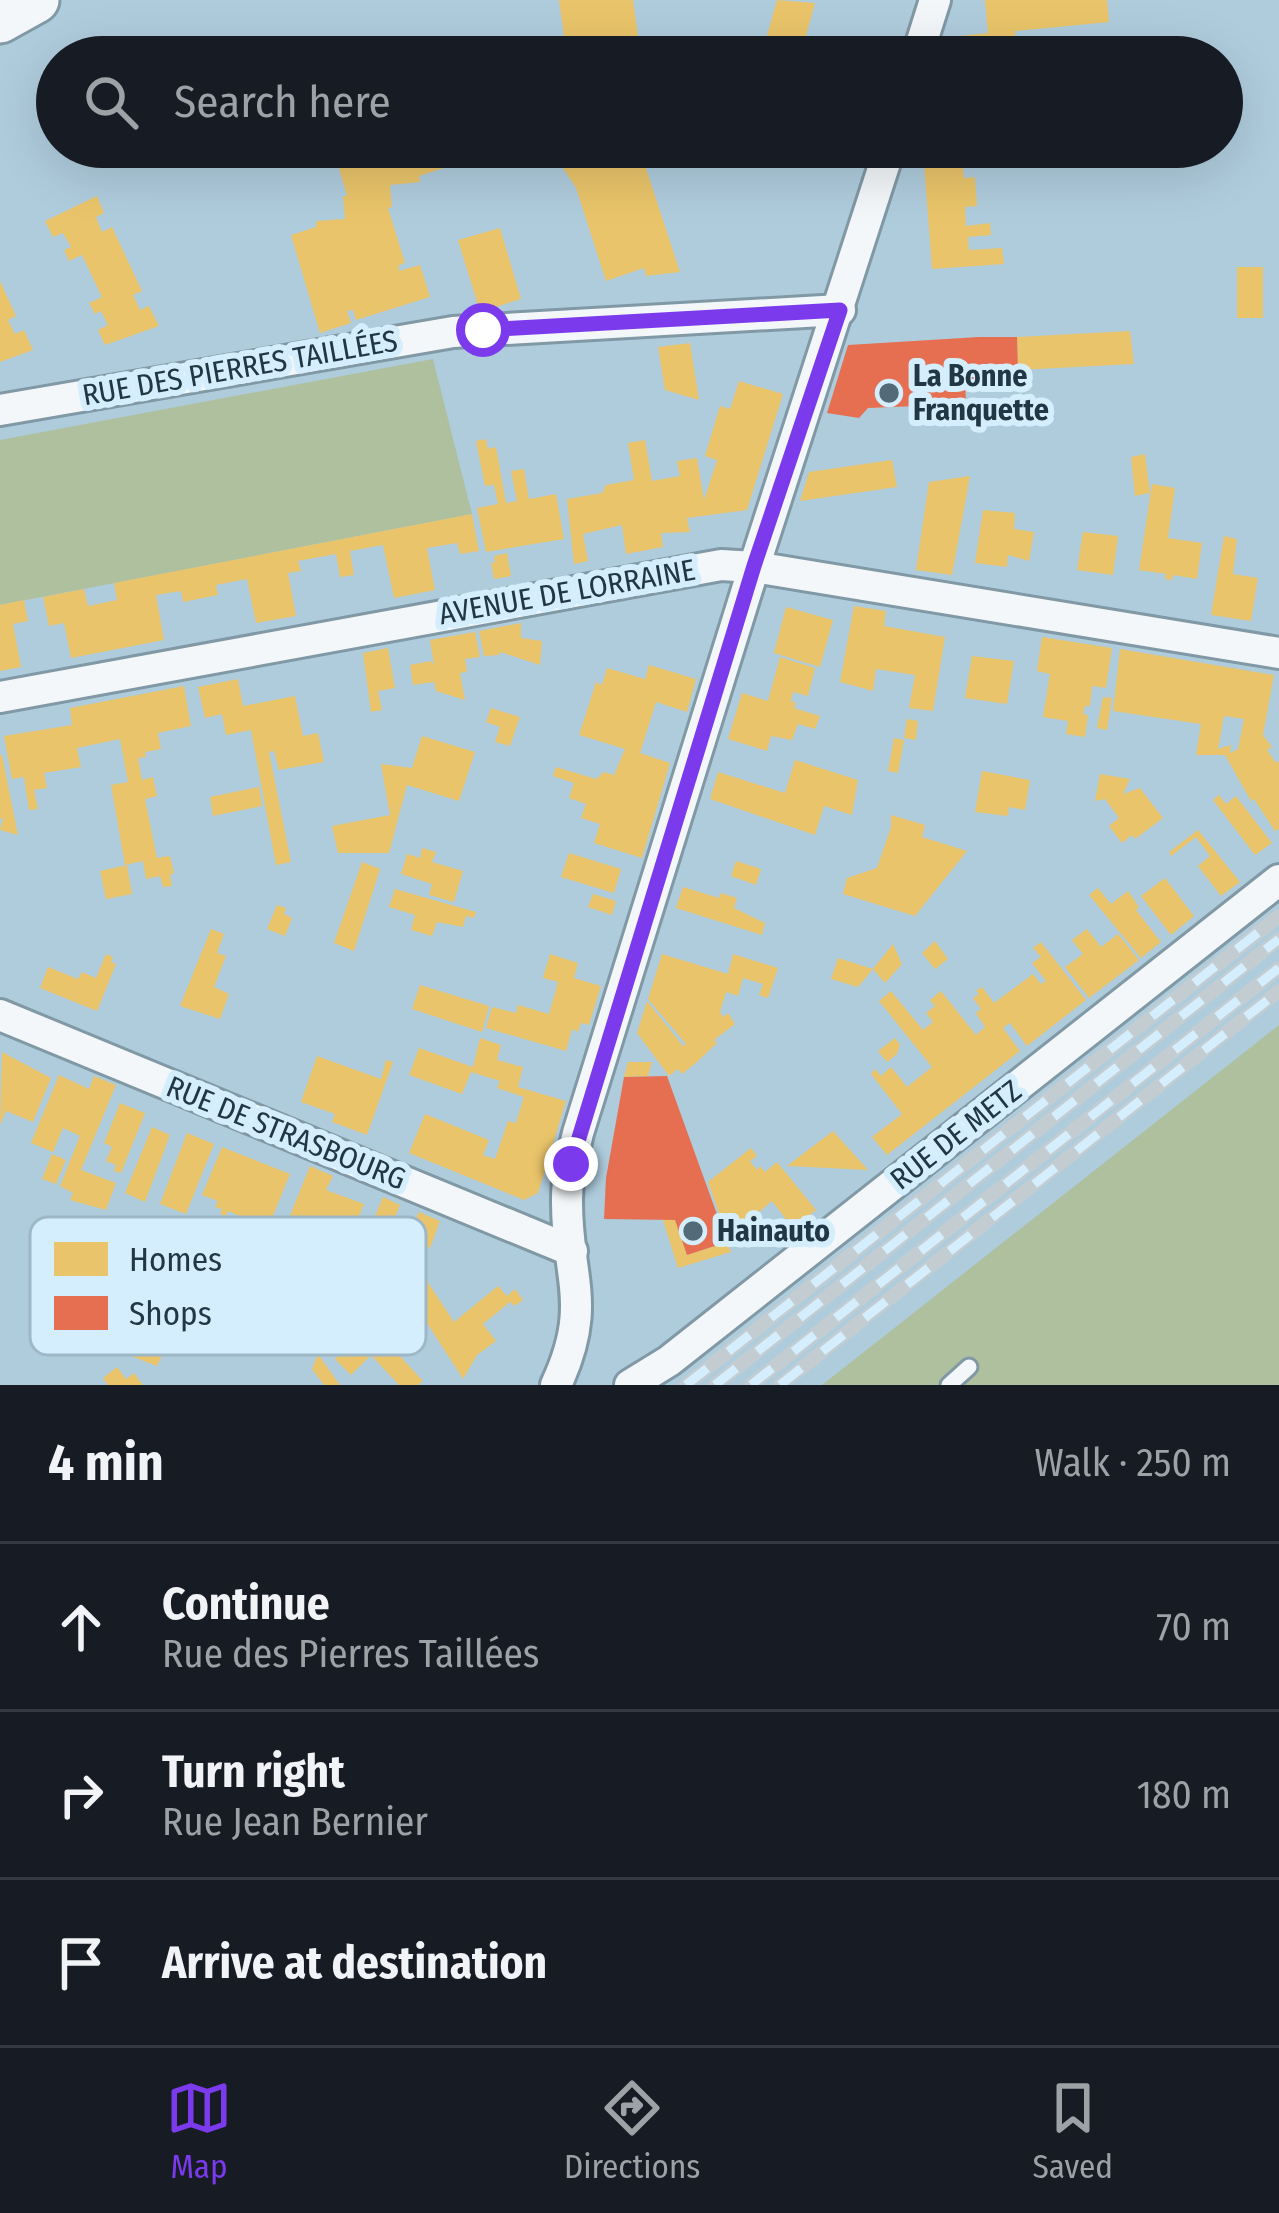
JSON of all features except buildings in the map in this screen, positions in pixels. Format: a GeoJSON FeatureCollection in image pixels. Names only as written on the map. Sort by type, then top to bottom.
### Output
{"type":"FeatureCollection","features":[{"type":"Feature","properties":{"kind":"main road"},"geometry":{"type":"LineString","coordinates":[[0,20],[36,0]]}},
{"type":"Feature","properties":{"kind":"street"},"geometry":{"type":"LineString","coordinates":[[924,36],[935,0]]}},
{"type":"Feature","properties":{"kind":"street"},"geometry":{"type":"LineString","coordinates":[[556,1385],[578,1318],[566,1194],[578,1133],[884,168]]}},
{"type":"Feature","properties":{"kind":"street","name":"RUE DES PIERRES TAILLÉES"},"geometry":{"type":"LineString","coordinates":[[0,410],[453,332],[840,310]]}},
{"type":"Feature","properties":{"kind":"street","name":"AVENUE DE LORRAINE"},"geometry":{"type":"LineString","coordinates":[[0,697],[702,567],[754,566],[1279,653]]}},
{"type":"Feature","properties":{"kind":"street","name":"RUE DE METZ"},"geometry":{"type":"LineString","coordinates":[[630,1385],[669,1361],[1279,880]]}},
{"type":"Feature","properties":{"kind":"street","name":"RUE DE STRASBOURG"},"geometry":{"type":"LineString","coordinates":[[0,1015],[572,1251]]}},
{"type":"Feature","properties":{"kind":"lane"},"geometry":{"type":"LineString","coordinates":[[950,1385],[969,1367]]}},
{"type":"Feature","properties":{"kind":"green space"},"geometry":{"type":"Polygon","coordinates":[[[433,359],[472,514],[0,605],[0,440],[433,359]]]}},
{"type":"Feature","properties":{"kind":"green space"},"geometry":{"type":"Polygon","coordinates":[[[1279,1025],[1279,1385],[822,1385],[1279,1025]]]}},
{"type":"Feature","properties":{"kind":"railway"},"geometry":{"type":"LineString","coordinates":[[686,1385],[1279,916]]}},
{"type":"Feature","properties":{"kind":"railway"},"geometry":{"type":"LineString","coordinates":[[715,1385],[1279,939]]}},
{"type":"Feature","properties":{"kind":"railway"},"geometry":{"type":"LineString","coordinates":[[751,1385],[1279,968]]}},
{"type":"Feature","properties":{"kind":"railway"},"geometry":{"type":"LineString","coordinates":[[780,1385],[1279,991]]}},
{"type":"Feature","properties":{"kind":"place","name":"La Bonne Franquette"},"geometry":{"type":"Point","coordinates":[889,393]}},
{"type":"Feature","properties":{"kind":"place","name":"Hainauto"},"geometry":{"type":"Point","coordinates":[693,1231]}},
{"type":"Feature","properties":{"kind":"route"},"geometry":{"type":"LineString","coordinates":[[483,330],[840,310],[754,566],[571,1164]]}}]}
